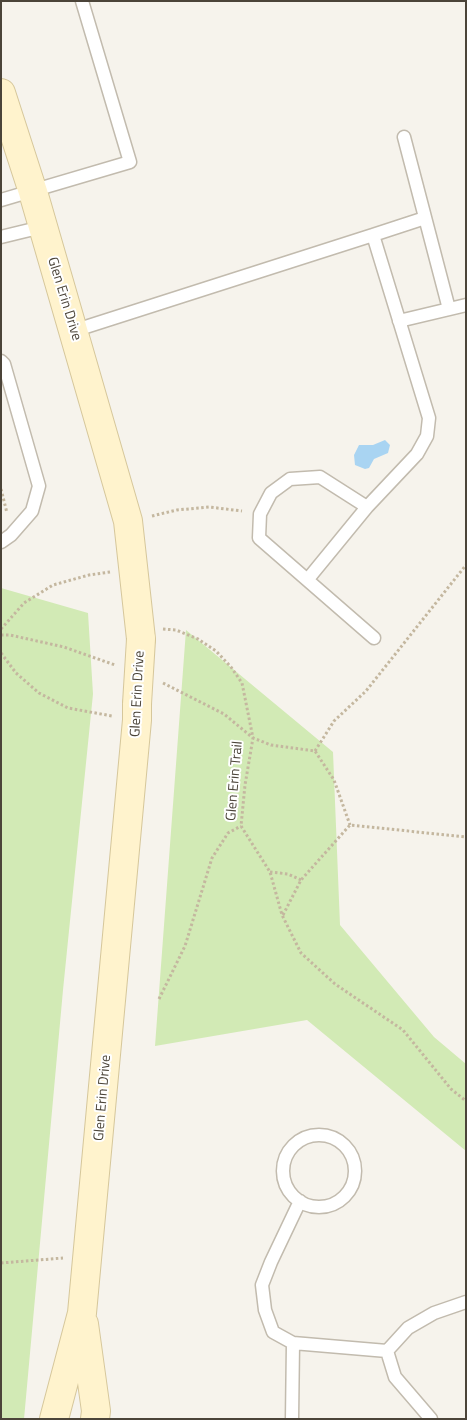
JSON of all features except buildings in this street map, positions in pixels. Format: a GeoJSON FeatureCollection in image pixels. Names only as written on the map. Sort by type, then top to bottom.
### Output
{"type":"FeatureCollection","features":[{"type":"Feature","properties":{"kind":"street","name":"Glen Erin Drive"},"geometry":{"type":"LineString","coordinates":[[1,93],[33,192],[128,521],[140,633],[137,712],[82,1312],[54,1419]]}},
{"type":"Feature","properties":{"kind":"street","name":"Glen Erin Drive"},"geometry":{"type":"LineString","coordinates":[[82,1312],[96,1411],[95,1419]]}},
{"type":"Feature","properties":{"kind":"lane"},"geometry":{"type":"LineString","coordinates":[[1,200],[130,162],[82,1]]}},
{"type":"Feature","properties":{"kind":"lane"},"geometry":{"type":"LineString","coordinates":[[404,137],[449,309]]}},
{"type":"Feature","properties":{"kind":"lane"},"geometry":{"type":"LineString","coordinates":[[74,331],[425,218]]}},
{"type":"Feature","properties":{"kind":"lane"},"geometry":{"type":"LineString","coordinates":[[1,237],[42,227]]}},
{"type":"Feature","properties":{"kind":"lane"},"geometry":{"type":"LineString","coordinates":[[308,579],[367,507],[417,454],[427,436],[429,418],[372,235]]}},
{"type":"Feature","properties":{"kind":"lane"},"geometry":{"type":"LineString","coordinates":[[399,321],[466,305]]}},
{"type":"Feature","properties":{"kind":"lane"},"geometry":{"type":"LineString","coordinates":[[1,361],[4,364],[38,486],[32,512],[4,536]]}},
{"type":"Feature","properties":{"kind":"lane"},"geometry":{"type":"LineString","coordinates":[[367,507],[320,477],[290,480],[271,493],[260,514],[259,538],[374,638]]}},
{"type":"Feature","properties":{"kind":"lane"},"geometry":{"type":"LineString","coordinates":[[313,1135],[326,1135],[338,1140],[347,1148],[353,1159],[355,1171],[353,1184],[346,1194],[331,1204],[312,1206],[300,1202],[284,1182],[282,1170],[285,1158],[292,1146],[301,1139],[313,1135]]}},
{"type":"Feature","properties":{"kind":"lane"},"geometry":{"type":"LineString","coordinates":[[300,1202],[262,1285],[265,1310],[273,1332],[294,1343],[387,1351]]}},
{"type":"Feature","properties":{"kind":"lane"},"geometry":{"type":"LineString","coordinates":[[387,1351],[408,1328],[434,1313],[466,1302]]}},
{"type":"Feature","properties":{"kind":"lane"},"geometry":{"type":"LineString","coordinates":[[292,1419],[294,1343]]}},
{"type":"Feature","properties":{"kind":"lane"},"geometry":{"type":"LineString","coordinates":[[387,1351],[394,1377],[432,1419]]}},
{"type":"Feature","properties":{"kind":"path"},"geometry":{"type":"LineString","coordinates":[[128,521],[177,510],[209,507],[260,514]]}},
{"type":"Feature","properties":{"kind":"path"},"geometry":{"type":"LineString","coordinates":[[316,751],[334,720],[366,691],[466,565]]}},
{"type":"Feature","properties":{"kind":"path"},"geometry":{"type":"LineString","coordinates":[[1,629],[24,603],[54,584],[89,574],[134,568]]}},
{"type":"Feature","properties":{"kind":"path"},"geometry":{"type":"LineString","coordinates":[[140,633],[176,630],[198,639],[216,651],[242,683],[252,738],[271,745],[316,751]]}},
{"type":"Feature","properties":{"kind":"path"},"geometry":{"type":"LineString","coordinates":[[1,635],[10,635],[64,647],[118,666]]}},
{"type":"Feature","properties":{"kind":"path"},"geometry":{"type":"LineString","coordinates":[[1,653],[16,673],[39,693],[68,708],[100,714],[137,712]]}},
{"type":"Feature","properties":{"kind":"path","name":"Glen Erin Trail"},"geometry":{"type":"LineString","coordinates":[[163,683],[224,714],[252,738],[241,826],[270,872],[282,916],[301,953],[335,984],[403,1030],[451,1089],[466,1100]]}},
{"type":"Feature","properties":{"kind":"path"},"geometry":{"type":"LineString","coordinates":[[316,751],[334,780],[350,825]]}},
{"type":"Feature","properties":{"kind":"path"},"geometry":{"type":"LineString","coordinates":[[350,825],[466,837]]}},
{"type":"Feature","properties":{"kind":"path"},"geometry":{"type":"LineString","coordinates":[[282,916],[301,880],[350,825]]}},
{"type":"Feature","properties":{"kind":"path"},"geometry":{"type":"LineString","coordinates":[[159,999],[185,946],[212,858],[228,833],[241,826]]}},
{"type":"Feature","properties":{"kind":"path"},"geometry":{"type":"LineString","coordinates":[[270,872],[288,874],[301,880]]}},
{"type":"Feature","properties":{"kind":"path"},"geometry":{"type":"LineString","coordinates":[[1,1263],[88,1256]]}},
{"type":"Feature","properties":{"kind":"green space"},"geometry":{"type":"Polygon","coordinates":[[[1,588],[88,613],[93,694],[63,990],[24,1419],[1,1419],[1,588]]]}},
{"type":"Feature","properties":{"kind":"green space"},"geometry":{"type":"Polygon","coordinates":[[[186,630],[333,752],[340,925],[434,1037],[466,1064],[466,1151],[307,1020],[155,1046],[186,630]]]}},
{"type":"Feature","properties":{"kind":"water"},"geometry":{"type":"Polygon","coordinates":[[[385,440],[390,445],[388,453],[374,459],[369,468],[365,469],[355,465],[354,455],[359,445],[373,445],[385,440]]]}}]}
